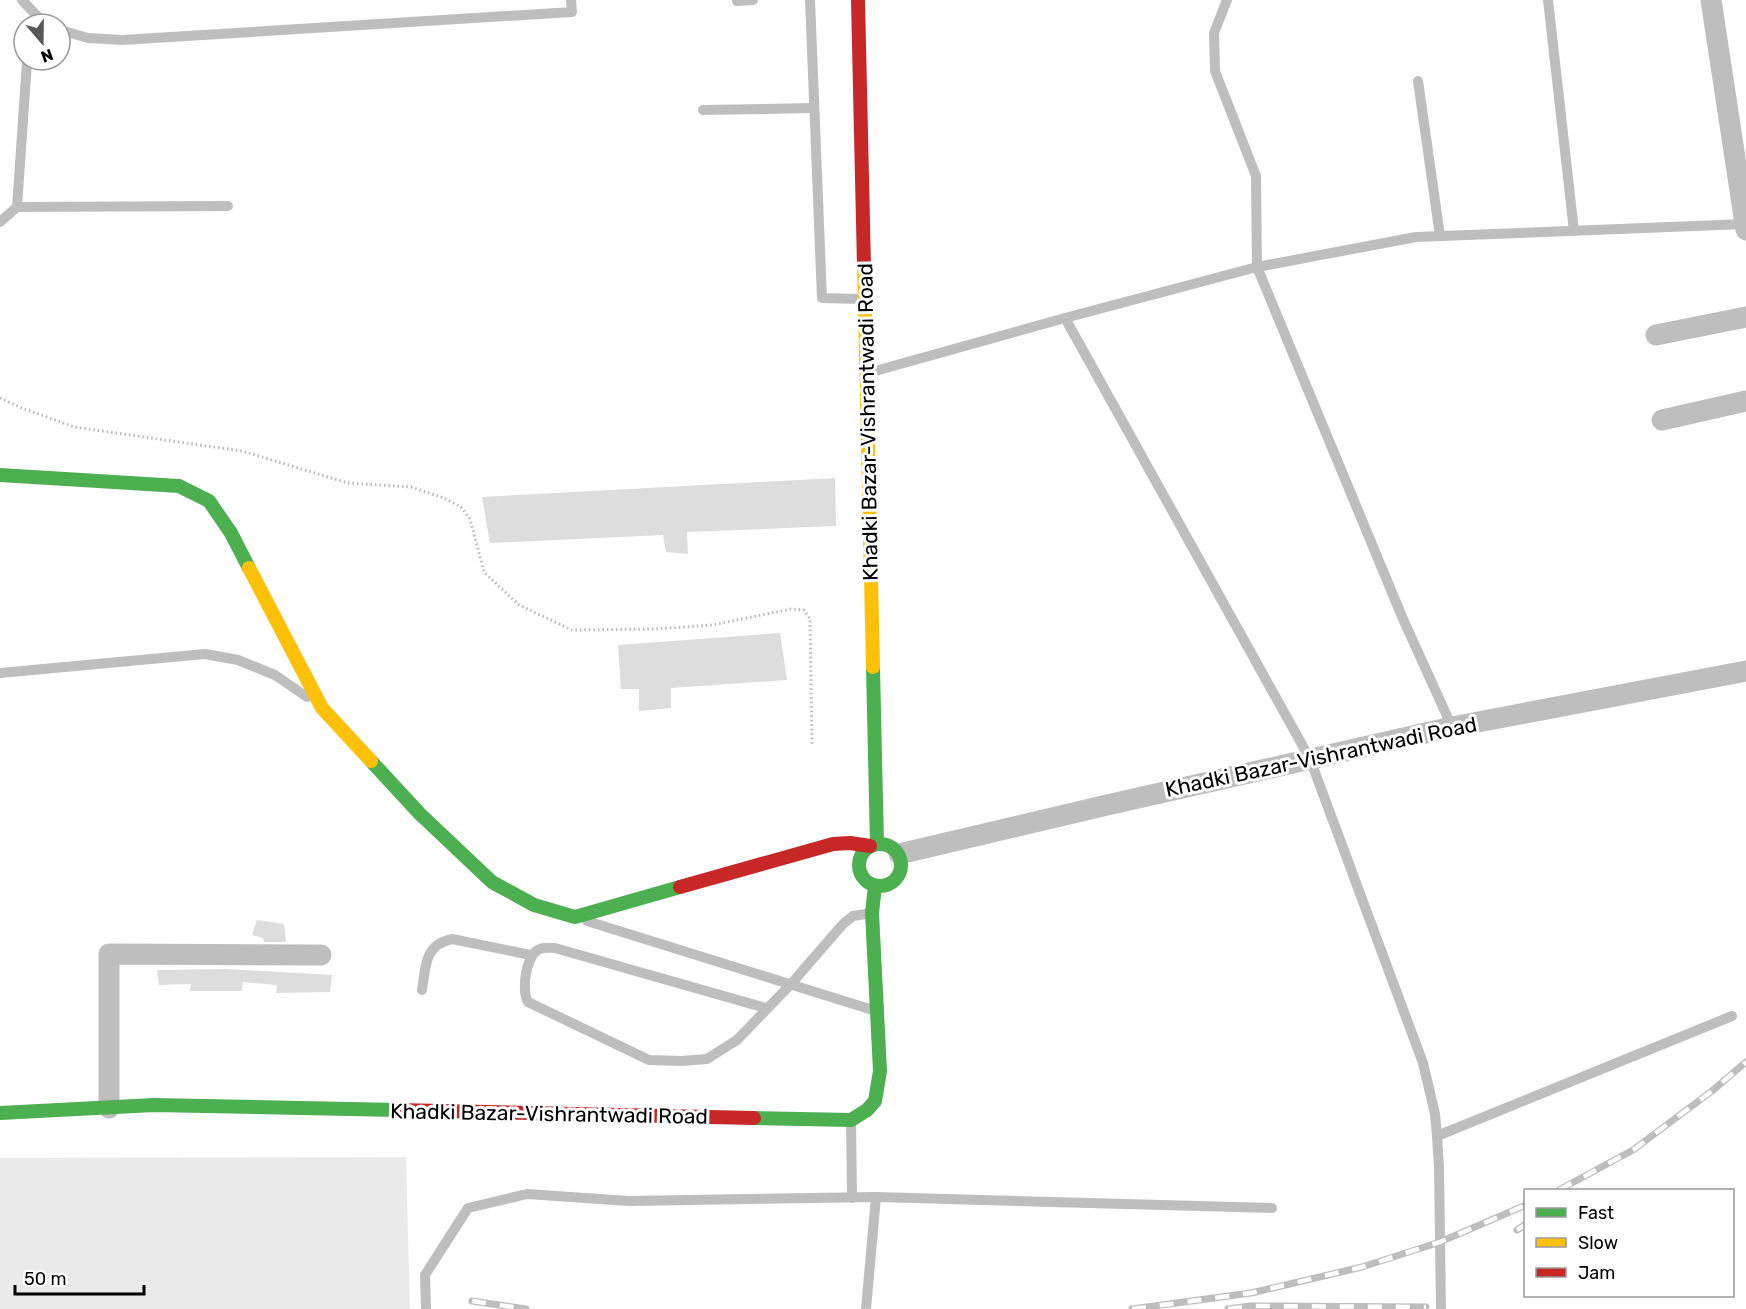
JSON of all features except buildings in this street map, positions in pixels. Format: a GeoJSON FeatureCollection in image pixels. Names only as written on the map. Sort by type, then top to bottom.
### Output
{"type":"FeatureCollection","features":[{"type":"Feature","properties":{"kind":"street","name":"Khadki Bazar-Vishrantwadi Road"},"geometry":{"type":"LineString","coordinates":[[858,0],[866,299],[873,845]]}},
{"type":"Feature","properties":{"kind":"street"},"geometry":{"type":"LineString","coordinates":[[1711,0],[1746,227]]}},
{"type":"Feature","properties":{"kind":"street"},"geometry":{"type":"LineString","coordinates":[[1656,335],[1746,317]]}},
{"type":"Feature","properties":{"kind":"street"},"geometry":{"type":"LineString","coordinates":[[1662,420],[1746,401]]}},
{"type":"Feature","properties":{"kind":"street"},"geometry":{"type":"LineString","coordinates":[[0,475],[179,486],[209,501],[231,533],[322,708],[420,814],[492,882],[534,905],[575,917],[833,844],[850,843],[885,844],[899,854],[901,871],[891,884],[883,887],[867,883],[861,876],[859,868],[859,860],[863,852],[873,845]]}},
{"type":"Feature","properties":{"kind":"street","name":"Khadki Bazar-Vishrantwadi Road"},"geometry":{"type":"LineString","coordinates":[[899,854],[1452,728],[1746,671]]}},
{"type":"Feature","properties":{"kind":"street"},"geometry":{"type":"LineString","coordinates":[[851,1120],[868,1110],[879,1095],[880,1071],[872,913],[875,886]]}},
{"type":"Feature","properties":{"kind":"street"},"geometry":{"type":"LineString","coordinates":[[109,1108],[109,954],[321,955]]}},
{"type":"Feature","properties":{"kind":"street","name":"Khadki Bazar-Vishrantwadi Road"},"geometry":{"type":"LineString","coordinates":[[0,1113],[154,1105],[851,1120]]}},
{"type":"Feature","properties":{"kind":"lane"},"geometry":{"type":"LineString","coordinates":[[22,0],[33,12]]}},
{"type":"Feature","properties":{"kind":"lane"},"geometry":{"type":"LineString","coordinates":[[72,34],[88,38],[122,40],[572,12],[571,0]]}},
{"type":"Feature","properties":{"kind":"lane"},"geometry":{"type":"LineString","coordinates":[[737,1],[753,0]]}},
{"type":"Feature","properties":{"kind":"lane"},"geometry":{"type":"LineString","coordinates":[[810,0],[822,298],[866,299]]}},
{"type":"Feature","properties":{"kind":"lane"},"geometry":{"type":"LineString","coordinates":[[1227,0],[1214,33],[1215,71],[1256,176],[1257,267],[1398,609],[1452,728]]}},
{"type":"Feature","properties":{"kind":"lane"},"geometry":{"type":"LineString","coordinates":[[1548,0],[1574,231]]}},
{"type":"Feature","properties":{"kind":"lane"},"geometry":{"type":"LineString","coordinates":[[17,207],[26,72]]}},
{"type":"Feature","properties":{"kind":"lane"},"geometry":{"type":"LineString","coordinates":[[1418,81],[1440,236]]}},
{"type":"Feature","properties":{"kind":"lane"},"geometry":{"type":"LineString","coordinates":[[703,110],[814,108]]}},
{"type":"Feature","properties":{"kind":"lane"},"geometry":{"type":"LineString","coordinates":[[0,222],[17,207],[228,206]]}},
{"type":"Feature","properties":{"kind":"lane"},"geometry":{"type":"LineString","coordinates":[[867,373],[1257,267],[1416,237],[1746,227]]}},
{"type":"Feature","properties":{"kind":"lane"},"geometry":{"type":"LineString","coordinates":[[1065,318],[1310,759],[1423,1063],[1435,1114],[1437,1136],[1441,1309]]}},
{"type":"Feature","properties":{"kind":"lane"},"geometry":{"type":"LineString","coordinates":[[0,673],[205,654],[237,660],[275,675],[322,708]]}},
{"type":"Feature","properties":{"kind":"lane"},"geometry":{"type":"LineString","coordinates":[[766,1008],[555,948],[541,948],[531,955],[524,985],[524,995],[528,1002],[649,1060],[707,1059],[737,1040],[853,916],[872,913]]}},
{"type":"Feature","properties":{"kind":"lane"},"geometry":{"type":"LineString","coordinates":[[575,917],[877,1011]]}},
{"type":"Feature","properties":{"kind":"lane"},"geometry":{"type":"LineString","coordinates":[[422,990],[426,962],[431,951],[440,942],[452,939],[531,955]]}},
{"type":"Feature","properties":{"kind":"lane"},"geometry":{"type":"LineString","coordinates":[[1437,1136],[1732,1016]]}},
{"type":"Feature","properties":{"kind":"lane"},"geometry":{"type":"LineString","coordinates":[[851,1120],[852,1198]]}},
{"type":"Feature","properties":{"kind":"lane"},"geometry":{"type":"LineString","coordinates":[[426,1309],[425,1275],[468,1208],[527,1194],[629,1201],[876,1197],[1272,1208]]}},
{"type":"Feature","properties":{"kind":"lane"},"geometry":{"type":"LineString","coordinates":[[866,1309],[876,1197]]}},
{"type":"Feature","properties":{"kind":"path"},"geometry":{"type":"LineString","coordinates":[[0,398],[74,427],[242,451],[348,483],[411,488],[444,498],[462,507],[470,519],[483,572],[519,605],[572,630],[712,625],[791,609],[804,610],[810,619],[812,744]]}},
{"type":"Feature","properties":{"kind":"shaded area"},"geometry":{"type":"Polygon","coordinates":[[[406,1157],[410,1309],[0,1309],[0,1158],[406,1157]]]}},
{"type":"Feature","properties":{"kind":"railway"},"geometry":{"type":"LineString","coordinates":[[1561,1189],[1633,1150],[1712,1091],[1746,1062]]}},
{"type":"Feature","properties":{"kind":"railway"},"geometry":{"type":"LineString","coordinates":[[1132,1309],[1251,1293],[1362,1267],[1440,1242],[1524,1206]]}},
{"type":"Feature","properties":{"kind":"railway"},"geometry":{"type":"LineString","coordinates":[[1517,1230],[1524,1225]]}},
{"type":"Feature","properties":{"kind":"railway"},"geometry":{"type":"LineString","coordinates":[[472,1301],[526,1309]]}},
{"type":"Feature","properties":{"kind":"railway"},"geometry":{"type":"LineString","coordinates":[[1228,1309],[1250,1306],[1426,1307]]}},
{"type":"Feature","properties":{"kind":"traffic: fast"},"geometry":{"type":"LineString","coordinates":[[0,475],[179,486],[209,501],[231,533],[249,568]]}},
{"type":"Feature","properties":{"kind":"traffic: fast"},"geometry":{"type":"LineString","coordinates":[[873,667],[877,844]]}},
{"type":"Feature","properties":{"kind":"traffic: fast"},"geometry":{"type":"LineString","coordinates":[[371,761],[420,814],[492,882],[534,905],[575,917],[680,887]]}},
{"type":"Feature","properties":{"kind":"traffic: fast"},"geometry":{"type":"LineString","coordinates":[[880,844],[888,845],[895,850],[900,857],[901,865],[900,873],[895,880],[888,885],[880,886],[872,885],[865,880],[860,873],[859,865],[860,857],[865,850],[872,845],[880,844]]}},
{"type":"Feature","properties":{"kind":"traffic: fast"},"geometry":{"type":"LineString","coordinates":[[754,1118],[851,1120],[867,1110],[875,1101],[880,1071],[872,913],[875,886]]}},
{"type":"Feature","properties":{"kind":"traffic: fast"},"geometry":{"type":"LineString","coordinates":[[0,1113],[154,1105],[397,1110]]}},
{"type":"Feature","properties":{"kind":"traffic: slow"},"geometry":{"type":"LineString","coordinates":[[864,266],[873,667]]}},
{"type":"Feature","properties":{"kind":"traffic: slow"},"geometry":{"type":"LineString","coordinates":[[249,568],[322,708],[371,761]]}},
{"type":"Feature","properties":{"kind":"traffic: jam"},"geometry":{"type":"LineString","coordinates":[[858,0],[864,266]]}},
{"type":"Feature","properties":{"kind":"traffic: jam"},"geometry":{"type":"LineString","coordinates":[[680,887],[833,844],[850,843],[870,846]]}},
{"type":"Feature","properties":{"kind":"traffic: jam"},"geometry":{"type":"LineString","coordinates":[[397,1110],[754,1118]]}}]}
